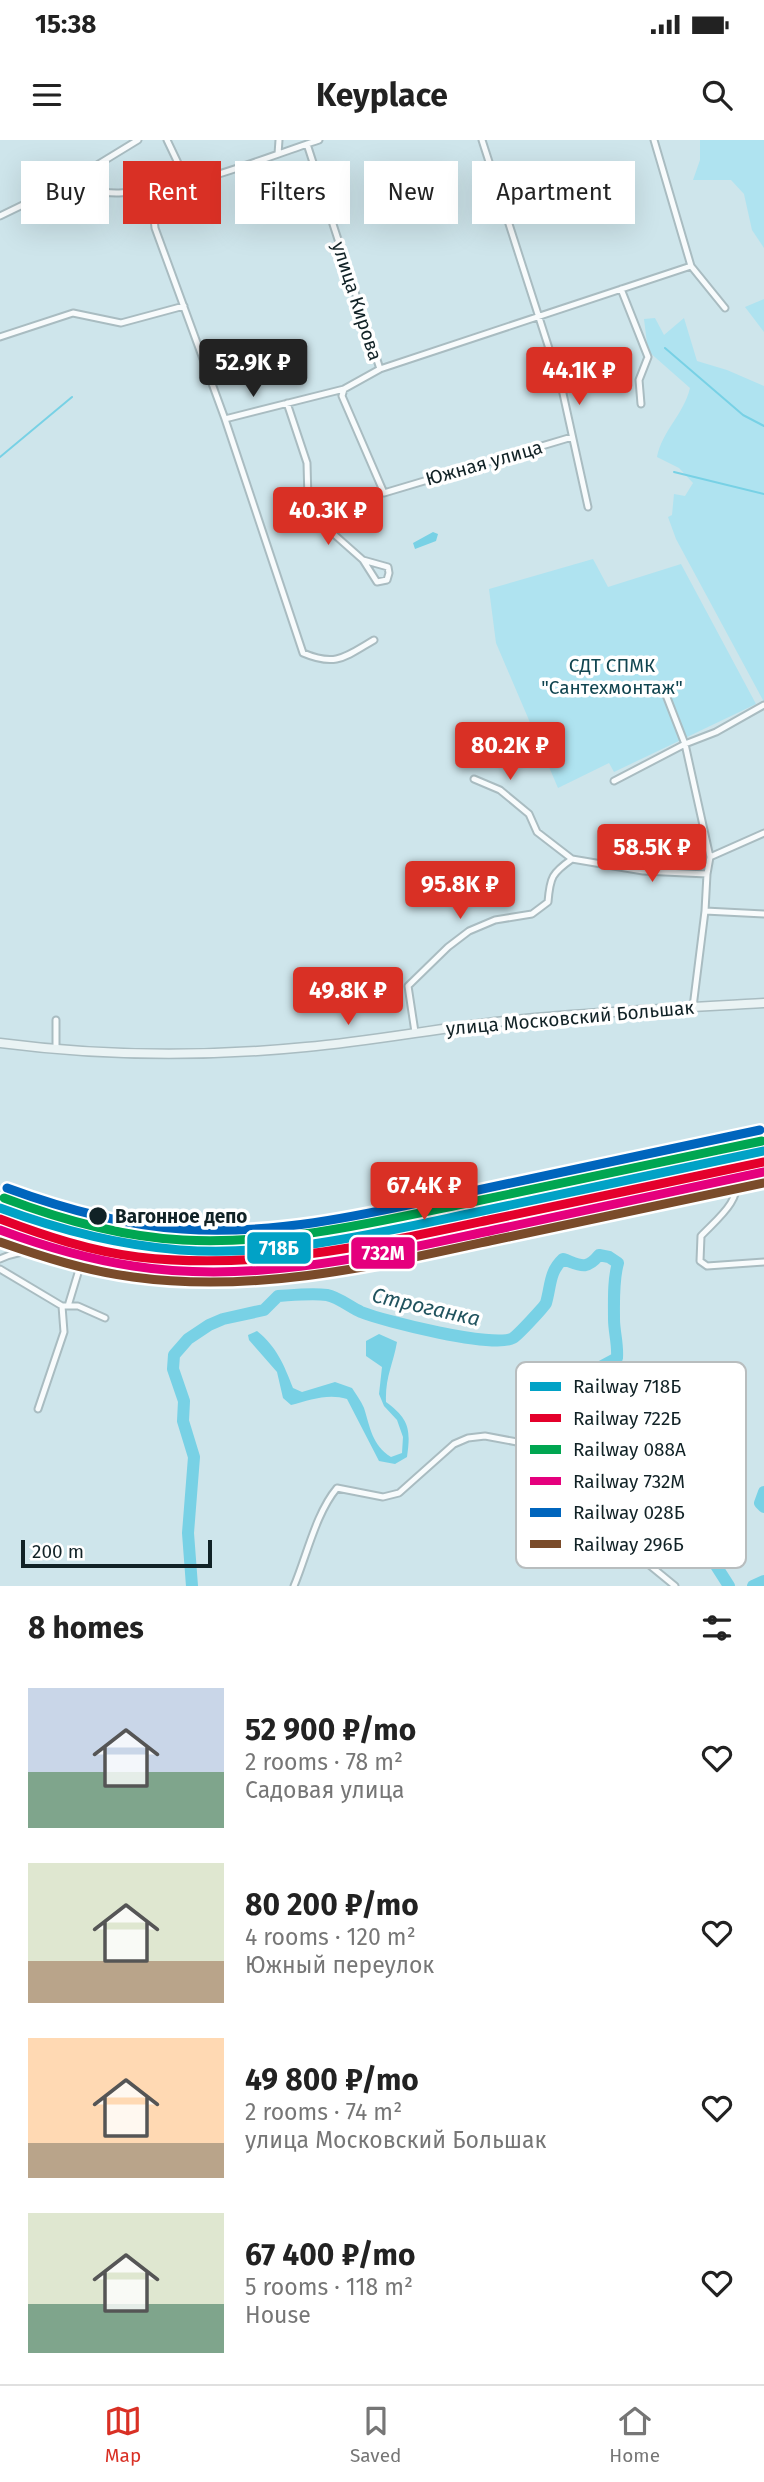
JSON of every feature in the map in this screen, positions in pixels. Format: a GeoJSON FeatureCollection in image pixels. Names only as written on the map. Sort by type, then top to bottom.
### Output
{"type":"FeatureCollection","features":[{"type":"Feature","properties":{"kind":"street"},"geometry":{"type":"LineString","coordinates":[[104,161],[138,140]]}},
{"type":"Feature","properties":{"kind":"street"},"geometry":{"type":"LineString","coordinates":[[167,140],[177,161]]}},
{"type":"Feature","properties":{"kind":"street"},"geometry":{"type":"LineString","coordinates":[[278,154],[279,140]]}},
{"type":"Feature","properties":{"kind":"street"},"geometry":{"type":"LineString","coordinates":[[221,172],[318,140]]}},
{"type":"Feature","properties":{"kind":"street"},"geometry":{"type":"LineString","coordinates":[[482,140],[562,389],[588,507]]}},
{"type":"Feature","properties":{"kind":"street"},"geometry":{"type":"LineString","coordinates":[[654,140],[691,266],[726,308]]}},
{"type":"Feature","properties":{"kind":"street","name":"улица Кирова"},"geometry":{"type":"LineString","coordinates":[[225,419],[344,389],[380,369],[307,144]]}},
{"type":"Feature","properties":{"kind":"street"},"geometry":{"type":"LineString","coordinates":[[0,216],[21,206]]}},
{"type":"Feature","properties":{"kind":"street"},"geometry":{"type":"LineString","coordinates":[[155,224],[225,419],[303,653],[320,660],[342,659],[374,640]]}},
{"type":"Feature","properties":{"kind":"street"},"geometry":{"type":"LineString","coordinates":[[380,369],[691,266]]}},
{"type":"Feature","properties":{"kind":"street"},"geometry":{"type":"LineString","coordinates":[[621,289],[648,357],[639,380],[641,404]]}},
{"type":"Feature","properties":{"kind":"street"},"geometry":{"type":"LineString","coordinates":[[0,337],[73,313],[121,323],[184,306]]}},
{"type":"Feature","properties":{"kind":"street"},"geometry":{"type":"LineString","coordinates":[[334,392],[342,397],[344,389]]}},
{"type":"Feature","properties":{"kind":"street","name":"Южная улица"},"geometry":{"type":"LineString","coordinates":[[342,397],[384,493],[572,437]]}},
{"type":"Feature","properties":{"kind":"street"},"geometry":{"type":"LineString","coordinates":[[287,404],[307,463],[308,500],[328,529],[363,560],[377,582],[387,580],[388,567],[363,560]]}},
{"type":"Feature","properties":{"kind":"street"},"geometry":{"type":"LineString","coordinates":[[666,695],[685,744],[710,858],[693,1007]]}},
{"type":"Feature","properties":{"kind":"street"},"geometry":{"type":"LineString","coordinates":[[614,781],[685,744],[716,732],[764,705]]}},
{"type":"Feature","properties":{"kind":"street"},"geometry":{"type":"LineString","coordinates":[[474,779],[500,790],[529,814],[537,832],[572,859],[643,871],[707,874]]}},
{"type":"Feature","properties":{"kind":"street"},"geometry":{"type":"LineString","coordinates":[[710,858],[764,832]]}},
{"type":"Feature","properties":{"kind":"street"},"geometry":{"type":"LineString","coordinates":[[415,1032],[408,986],[448,947],[469,931],[495,920],[532,914],[548,902],[550,883],[556,870],[572,859]]}},
{"type":"Feature","properties":{"kind":"street"},"geometry":{"type":"LineString","coordinates":[[705,911],[764,914]]}},
{"type":"Feature","properties":{"kind":"street","name":"улица Московский Большак"},"geometry":{"type":"LineString","coordinates":[[0,1043],[130,1053],[216,1053],[307,1047],[508,1021],[764,1003]]}},
{"type":"Feature","properties":{"kind":"street"},"geometry":{"type":"LineString","coordinates":[[56,1020],[57,1048]]}},
{"type":"Feature","properties":{"kind":"street"},"geometry":{"type":"LineString","coordinates":[[0,1259],[14,1253],[53,1252],[149,1266],[270,1264],[310,1260],[710,1175],[736,1174],[738,1183],[726,1212],[699,1238],[700,1261],[707,1266],[764,1262]]}},
{"type":"Feature","properties":{"kind":"street"},"geometry":{"type":"LineString","coordinates":[[0,1269],[65,1306],[78,1306],[105,1318]]}},
{"type":"Feature","properties":{"kind":"street"},"geometry":{"type":"LineString","coordinates":[[38,1409],[64,1332],[65,1306],[78,1273]]}},
{"type":"Feature","properties":{"kind":"street"},"geometry":{"type":"LineString","coordinates":[[294,1586],[327,1500],[337,1488],[383,1497],[399,1493],[454,1444],[468,1438],[485,1436],[516,1442]]}},
{"type":"Feature","properties":{"kind":"street"},"geometry":{"type":"LineString","coordinates":[[653,1568],[675,1586]]}},
{"type":"Feature","properties":{"kind":"green space"},"geometry":{"type":"Polygon","coordinates":[[[700,140],[764,140],[764,248],[752,230],[744,194],[731,180],[693,180],[700,160],[700,140]]]}},
{"type":"Feature","properties":{"kind":"green space"},"geometry":{"type":"Polygon","coordinates":[[[764,299],[764,332],[745,307],[764,299]]]}},
{"type":"Feature","properties":{"kind":"green space"},"geometry":{"type":"Polygon","coordinates":[[[655,318],[664,335],[684,318],[697,361],[764,386],[764,702],[676,539],[668,517],[672,515],[674,494],[685,496],[693,483],[679,468],[657,457],[663,439],[683,406],[690,388],[648,351],[644,319],[655,318]]]}},
{"type":"Feature","properties":{"kind":"green space","name":"СДТ СПМК \"Сантехмонтаж\""},"geometry":{"type":"Polygon","coordinates":[[[593,559],[608,587],[681,564],[756,704],[614,772],[609,763],[558,788],[496,643],[489,589],[593,559]]]}},
{"type":"Feature","properties":{"kind":"shaded area"},"geometry":{"type":"Polygon","coordinates":[[[433,532],[438,534],[436,541],[415,549],[413,543],[433,532]]]}},
{"type":"Feature","properties":{"kind":"shaded area"},"geometry":{"type":"Polygon","coordinates":[[[257,1331],[275,1350],[293,1388],[302,1392],[335,1382],[352,1388],[364,1408],[376,1441],[391,1457],[402,1453],[403,1437],[397,1420],[384,1406],[379,1394],[382,1367],[366,1356],[366,1341],[379,1334],[397,1342],[388,1378],[386,1402],[400,1414],[407,1425],[407,1457],[395,1464],[379,1461],[347,1399],[326,1397],[291,1405],[283,1398],[277,1372],[249,1340],[248,1335],[257,1331]]]}},
{"type":"Feature","properties":{"kind":"waterway"},"geometry":{"type":"LineString","coordinates":[[665,348],[743,415],[764,426]]}},
{"type":"Feature","properties":{"kind":"waterway"},"geometry":{"type":"LineString","coordinates":[[0,457],[72,397]]}},
{"type":"Feature","properties":{"kind":"waterway"},"geometry":{"type":"LineString","coordinates":[[674,472],[764,494]]}},
{"type":"Feature","properties":{"kind":"waterway","name":"Строганка"},"geometry":{"type":"LineString","coordinates":[[192,1586],[188,1533],[194,1457],[183,1421],[184,1401],[173,1369],[174,1355],[188,1339],[209,1325],[223,1319],[264,1310],[278,1296],[315,1294],[331,1296],[361,1312],[414,1327],[463,1337],[502,1340],[516,1336],[544,1306],[553,1274],[563,1259],[586,1265],[599,1255],[618,1263],[614,1298],[617,1358],[610,1362]]}},
{"type":"Feature","properties":{"kind":"waterway","name":"Строганка"},"geometry":{"type":"LineString","coordinates":[[764,1492],[760,1503],[764,1507]]}},
{"type":"Feature","properties":{"kind":"waterway","name":"Строганка"},"geometry":{"type":"LineString","coordinates":[[718,1568],[729,1586]]}},
{"type":"Feature","properties":{"kind":"waterway","name":"Строганка"},"geometry":{"type":"LineString","coordinates":[[753,1586],[764,1581]]}},
{"type":"Feature","properties":{"kind":"rail line","name":"028Б"},"geometry":{"type":"LineString","coordinates":[[7,1188],[71,1209],[137,1224],[182,1229],[253,1229],[359,1215],[760,1130]]}},
{"type":"Feature","properties":{"kind":"rail line","name":"088А"},"geometry":{"type":"LineString","coordinates":[[4,1198],[70,1220],[137,1235],[183,1240],[256,1239],[364,1224],[762,1141]]}},
{"type":"Feature","properties":{"kind":"rail line","name":"718Б"},"geometry":{"type":"LineString","coordinates":[[0,1208],[66,1230],[134,1244],[180,1250],[253,1250],[361,1236],[764,1151]]}},
{"type":"Feature","properties":{"kind":"rail line","name":"722Б"},"geometry":{"type":"LineString","coordinates":[[0,1219],[68,1242],[138,1257],[227,1261],[271,1258],[402,1238],[764,1162]]}},
{"type":"Feature","properties":{"kind":"rail line","name":"732М"},"geometry":{"type":"LineString","coordinates":[[0,1230],[65,1251],[133,1266],[179,1271],[270,1270],[405,1249],[764,1172]]}},
{"type":"Feature","properties":{"kind":"rail line","name":"296Б"},"geometry":{"type":"LineString","coordinates":[[0,1242],[65,1263],[133,1277],[224,1282],[269,1280],[360,1268],[764,1183]]}},
{"type":"Feature","properties":{"kind":"place","name":"Вагонное депо"},"geometry":{"type":"Point","coordinates":[98,1216]}}]}
